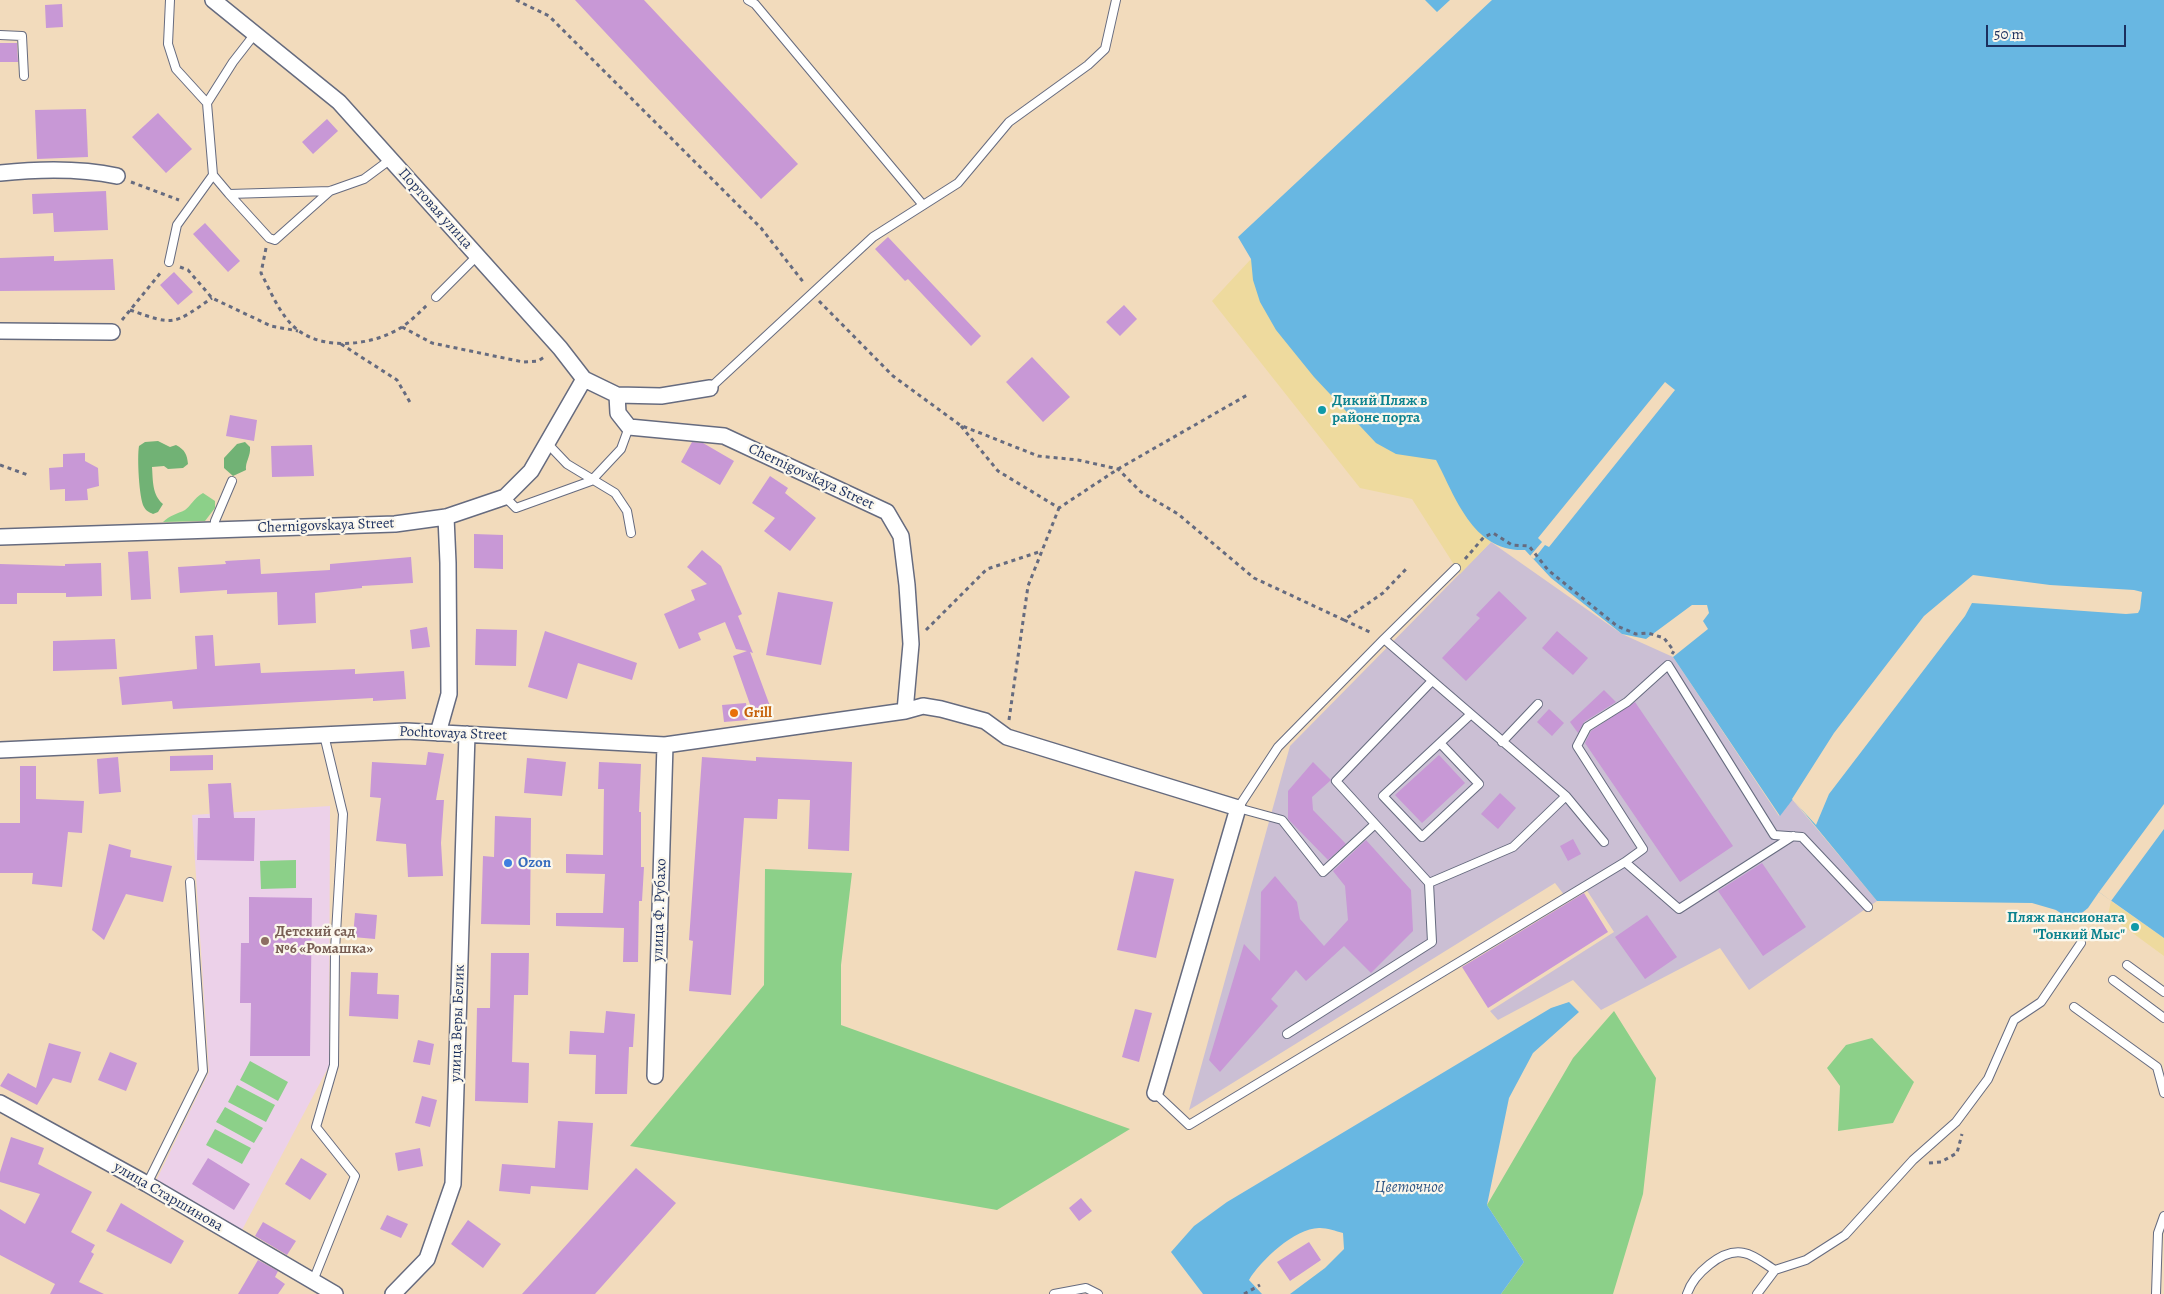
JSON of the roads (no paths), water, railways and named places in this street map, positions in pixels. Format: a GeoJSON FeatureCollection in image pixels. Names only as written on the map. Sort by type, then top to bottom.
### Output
{"type":"FeatureCollection","features":[{"type":"Feature","properties":{"kind":"street","name":"Портовая улица"},"geometry":{"type":"LineString","coordinates":[[213,0],[339,102],[560,348],[584,380],[617,395],[661,396],[710,388]]}},
{"type":"Feature","properties":{"kind":"street"},"geometry":{"type":"LineString","coordinates":[[0,173],[24,170],[99,172],[117,176]]}},
{"type":"Feature","properties":{"kind":"street"},"geometry":{"type":"LineString","coordinates":[[0,331],[112,332]]}},
{"type":"Feature","properties":{"kind":"street","name":"Chernigovskaya Street"},"geometry":{"type":"LineString","coordinates":[[0,537],[395,524],[446,517],[506,497],[532,471],[584,380]]}},
{"type":"Feature","properties":{"kind":"street"},"geometry":{"type":"LineString","coordinates":[[617,395],[618,413],[629,427]]}},
{"type":"Feature","properties":{"kind":"street","name":"Chernigovskaya Street"},"geometry":{"type":"LineString","coordinates":[[629,427],[724,436],[887,512],[901,536],[907,585],[911,644],[905,712]]}},
{"type":"Feature","properties":{"kind":"street"},"geometry":{"type":"LineString","coordinates":[[438,733],[449,694],[446,517]]}},
{"type":"Feature","properties":{"kind":"street","name":"Pochtovaya Street"},"geometry":{"type":"LineString","coordinates":[[0,750],[406,731],[665,745],[905,712],[923,706],[985,721],[1007,737],[1238,808]]}},
{"type":"Feature","properties":{"kind":"street","name":"улица Веры Белик"},"geometry":{"type":"LineString","coordinates":[[394,1294],[427,1259],[453,1184],[467,734]]}},
{"type":"Feature","properties":{"kind":"street","name":"улица Ф. Рубахо"},"geometry":{"type":"LineString","coordinates":[[655,1076],[665,745]]}},
{"type":"Feature","properties":{"kind":"street"},"geometry":{"type":"LineString","coordinates":[[1155,1093],[1238,808]]}},
{"type":"Feature","properties":{"kind":"street","name":"улица Старшинова"},"geometry":{"type":"LineString","coordinates":[[0,1103],[147,1184],[335,1294]]}},
{"type":"Feature","properties":{"kind":"lane"},"geometry":{"type":"LineString","coordinates":[[170,0],[168,44],[176,69],[207,103]]}},
{"type":"Feature","properties":{"kind":"lane"},"geometry":{"type":"LineString","coordinates":[[748,0],[755,4],[923,205]]}},
{"type":"Feature","properties":{"kind":"lane"},"geometry":{"type":"LineString","coordinates":[[710,388],[873,237],[958,183],[1009,122],[1088,65],[1104,49],[1116,0]]}},
{"type":"Feature","properties":{"kind":"lane"},"geometry":{"type":"LineString","coordinates":[[0,35],[22,36],[24,76]]}},
{"type":"Feature","properties":{"kind":"lane"},"geometry":{"type":"LineString","coordinates":[[254,35],[232,62],[207,103],[213,175],[269,238],[275,240],[330,191]]}},
{"type":"Feature","properties":{"kind":"lane"},"geometry":{"type":"LineString","coordinates":[[229,194],[330,191],[364,179],[391,159]]}},
{"type":"Feature","properties":{"kind":"lane"},"geometry":{"type":"LineString","coordinates":[[169,262],[177,225],[213,175]]}},
{"type":"Feature","properties":{"kind":"lane"},"geometry":{"type":"LineString","coordinates":[[436,297],[477,256]]}},
{"type":"Feature","properties":{"kind":"lane"},"geometry":{"type":"LineString","coordinates":[[506,497],[516,508],[591,481],[621,449],[629,427]]}},
{"type":"Feature","properties":{"kind":"lane"},"geometry":{"type":"LineString","coordinates":[[547,443],[567,464],[591,481],[615,493],[627,511],[631,533]]}},
{"type":"Feature","properties":{"kind":"lane"},"geometry":{"type":"LineString","coordinates":[[214,531],[215,521],[232,481]]}},
{"type":"Feature","properties":{"kind":"lane"},"geometry":{"type":"LineString","coordinates":[[1374,825],[1323,872],[1282,820],[1238,808],[1278,747],[1456,568]]}},
{"type":"Feature","properties":{"kind":"lane"},"geometry":{"type":"LineString","coordinates":[[1384,639],[1431,682],[1566,796],[1604,842]]}},
{"type":"Feature","properties":{"kind":"lane"},"geometry":{"type":"LineString","coordinates":[[1155,1093],[1189,1125],[1625,862],[1643,849],[1577,746],[1587,727],[1627,702],[1668,665],[1774,835],[1802,837],[1868,907]]}},
{"type":"Feature","properties":{"kind":"lane"},"geometry":{"type":"LineString","coordinates":[[1288,1034],[1432,942],[1429,883],[1374,825],[1336,781],[1431,682]]}},
{"type":"Feature","properties":{"kind":"lane"},"geometry":{"type":"LineString","coordinates":[[1502,742],[1538,704]]}},
{"type":"Feature","properties":{"kind":"lane"},"geometry":{"type":"LineString","coordinates":[[1440,743],[1479,784],[1422,838],[1383,796],[1470,715]]}},
{"type":"Feature","properties":{"kind":"lane"},"geometry":{"type":"LineString","coordinates":[[313,1281],[355,1176],[316,1127],[334,1065],[335,950],[343,814],[324,735]]}},
{"type":"Feature","properties":{"kind":"lane"},"geometry":{"type":"LineString","coordinates":[[1429,883],[1513,847],[1566,796]]}},
{"type":"Feature","properties":{"kind":"lane"},"geometry":{"type":"LineString","coordinates":[[1625,862],[1679,909],[1792,836]]}},
{"type":"Feature","properties":{"kind":"lane"},"geometry":{"type":"LineString","coordinates":[[147,1184],[203,1071],[190,882]]}},
{"type":"Feature","properties":{"kind":"lane"},"geometry":{"type":"LineString","coordinates":[[1757,1294],[1775,1270],[1806,1260],[1845,1235],[1913,1160],[1956,1122],[1988,1079],[2014,1020],[2041,1002],[2081,943]]}},
{"type":"Feature","properties":{"kind":"lane"},"geometry":{"type":"LineString","coordinates":[[2127,965],[2164,992]]}},
{"type":"Feature","properties":{"kind":"lane"},"geometry":{"type":"LineString","coordinates":[[2113,980],[2164,1018]]}},
{"type":"Feature","properties":{"kind":"lane"},"geometry":{"type":"LineString","coordinates":[[2074,1006],[2157,1067],[2164,1093]]}},
{"type":"Feature","properties":{"kind":"lane"},"geometry":{"type":"LineString","coordinates":[[2156,1294],[2158,1233],[2164,1216]]}},
{"type":"Feature","properties":{"kind":"lane"},"geometry":{"type":"LineString","coordinates":[[1687,1294],[1704,1269],[1726,1255],[1743,1252],[1775,1270]]}},
{"type":"Feature","properties":{"kind":"lane"},"geometry":{"type":"LineString","coordinates":[[1054,1294],[1086,1288],[1098,1294]]}},
{"type":"Feature","properties":{"kind":"water"},"geometry":{"type":"Polygon","coordinates":[[[1425,0],[1450,0],[1437,12],[1425,0]]]}},
{"type":"Feature","properties":{"kind":"water"},"geometry":{"type":"Polygon","coordinates":[[[1492,0],[2164,0],[2164,938],[2099,892],[2088,908],[2072,921],[2056,910],[2032,903],[1877,901],[1793,799],[1780,816],[1673,657],[1708,629],[1703,621],[1709,613],[1707,605],[1692,605],[1646,639],[1622,634],[1551,578],[1525,550],[1507,548],[1492,542],[1479,532],[1459,506],[1436,460],[1396,454],[1376,443],[1314,377],[1276,330],[1260,302],[1253,280],[1251,259],[1238,237],[1492,0]]]}},
{"type":"Feature","properties":{"kind":"water","name":"Цветочное"},"geometry":{"type":"Polygon","coordinates":[[[1569,1002],[1579,1012],[1533,1053],[1509,1098],[1487,1205],[1524,1262],[1501,1294],[1290,1294],[1325,1268],[1344,1249],[1343,1233],[1323,1228],[1311,1229],[1300,1233],[1280,1246],[1261,1264],[1249,1280],[1262,1294],[1203,1294],[1171,1252],[1194,1226],[1227,1202],[1551,1008],[1569,1002]]]}},
{"type":"Feature","properties":{"kind":"place","name":"Дикий Пляж в районе порта"},"geometry":{"type":"Point","coordinates":[1322,410]}},
{"type":"Feature","properties":{"kind":"place","name":"Grill"},"geometry":{"type":"Point","coordinates":[734,713]}},
{"type":"Feature","properties":{"kind":"place","name":"Ozon"},"geometry":{"type":"Point","coordinates":[508,863]}},
{"type":"Feature","properties":{"kind":"place","name":"Пляж пансионата \"Тонкий Мыс\""},"geometry":{"type":"Point","coordinates":[2135,927]}},
{"type":"Feature","properties":{"kind":"place","name":"Детский сад №6 «Ромашка»"},"geometry":{"type":"Point","coordinates":[265,941]}}]}
